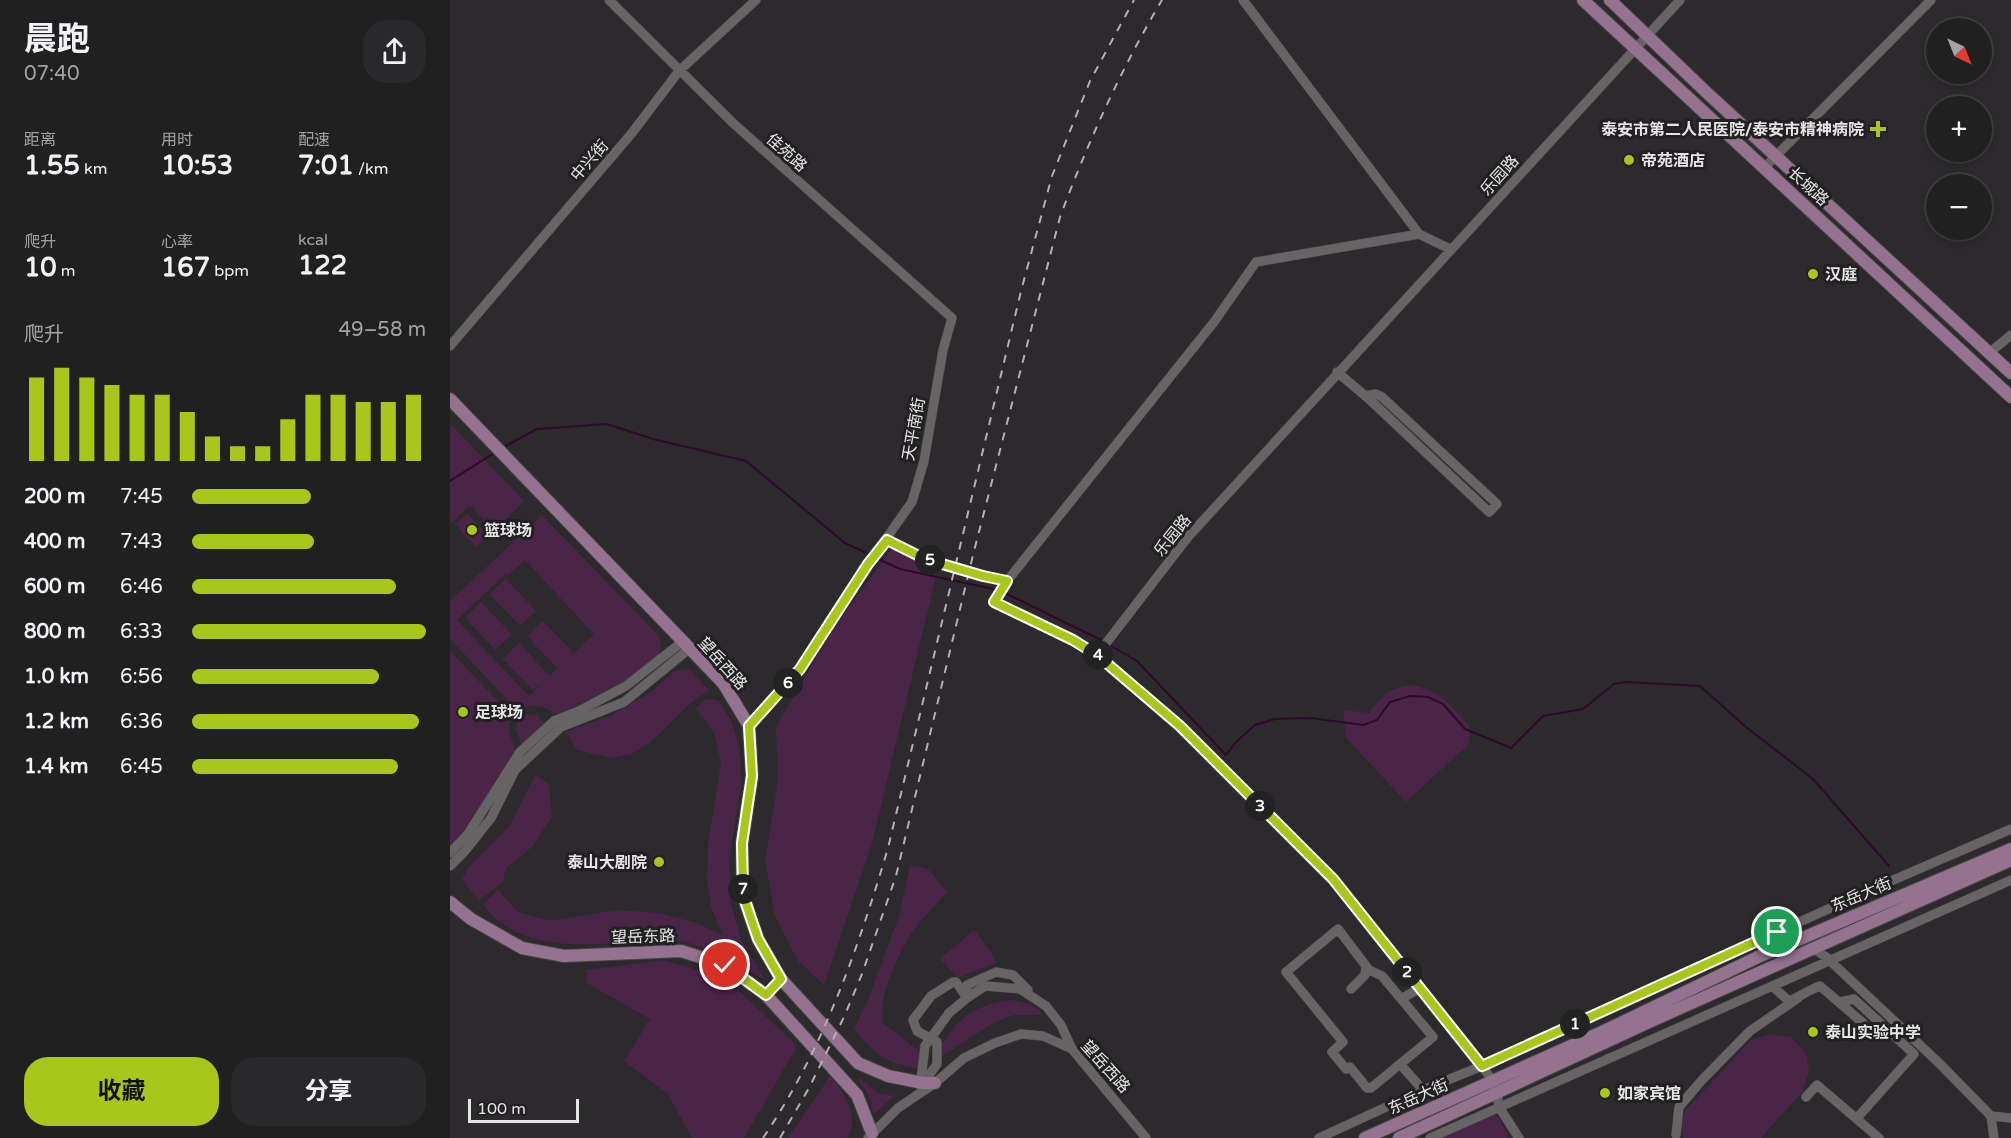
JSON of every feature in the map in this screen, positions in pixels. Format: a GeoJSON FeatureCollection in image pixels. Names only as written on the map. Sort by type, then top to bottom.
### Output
{"type":"FeatureCollection","features":[{"type":"Feature","properties":{"kind":"main road","name":"长城路"},"geometry":{"type":"LineString","coordinates":[[1583,0],[2011,397]]}},
{"type":"Feature","properties":{"kind":"main road","name":"长城路"},"geometry":{"type":"LineString","coordinates":[[1611,0],[1776,157],[2011,373]]}},
{"type":"Feature","properties":{"kind":"main road","name":"望岳西路"},"geometry":{"type":"LineString","coordinates":[[450,399],[723,683],[749,726],[752,776],[742,843],[743,895],[758,939],[781,979],[858,1063],[888,1076],[925,1087]]}},
{"type":"Feature","properties":{"kind":"main road","name":"东岳大街"},"geometry":{"type":"LineString","coordinates":[[1365,1138],[1602,1032],[1767,953],[2011,849]]}},
{"type":"Feature","properties":{"kind":"main road","name":"东岳大街"},"geometry":{"type":"LineString","coordinates":[[1399,1138],[2011,860]]}},
{"type":"Feature","properties":{"kind":"main road","name":"望岳东路"},"geometry":{"type":"LineString","coordinates":[[450,902],[471,919],[522,948],[564,956],[681,951],[725,965],[766,995],[857,1095],[870,1136]]}},
{"type":"Feature","properties":{"kind":"main road"},"geometry":{"type":"LineString","coordinates":[[766,995],[781,979]]}},
{"type":"Feature","properties":{"kind":"street","name":"佳苑路"},"geometry":{"type":"LineString","coordinates":[[609,0],[733,123],[952,318]]}},
{"type":"Feature","properties":{"kind":"street","name":"中兴街"},"geometry":{"type":"LineString","coordinates":[[450,346],[632,133],[679,71],[756,0]]}},
{"type":"Feature","properties":{"kind":"street"},"geometry":{"type":"LineString","coordinates":[[1243,0],[1419,234],[1450,249]]}},
{"type":"Feature","properties":{"kind":"street","name":"乐园路"},"geometry":{"type":"LineString","coordinates":[[1099,652],[1188,537],[1680,0]]}},
{"type":"Feature","properties":{"kind":"street"},"geometry":{"type":"LineString","coordinates":[[1765,167],[1932,0]]}},
{"type":"Feature","properties":{"kind":"street"},"geometry":{"type":"LineString","coordinates":[[1419,234],[1256,262],[1214,322],[994,602],[1099,652],[1180,726],[1333,879],[1482,1066],[1492,1080],[1499,1107],[1519,1138]]}},
{"type":"Feature","properties":{"kind":"street","name":"天平南街"},"geometry":{"type":"LineString","coordinates":[[749,726],[800,669],[868,564],[912,502],[924,461],[943,350],[952,318]]}},
{"type":"Feature","properties":{"kind":"street"},"geometry":{"type":"LineString","coordinates":[[1988,354],[2009,342]]}},
{"type":"Feature","properties":{"kind":"street"},"geometry":{"type":"LineString","coordinates":[[1337,372],[1489,512],[1497,504],[1382,397],[1376,394],[1365,396]]}},
{"type":"Feature","properties":{"kind":"street"},"geometry":{"type":"LineString","coordinates":[[887,540],[925,559],[1006,584]]}},
{"type":"Feature","properties":{"kind":"street"},"geometry":{"type":"LineString","coordinates":[[450,853],[468,834],[520,752],[554,721],[579,711],[626,686],[685,646]]}},
{"type":"Feature","properties":{"kind":"street"},"geometry":{"type":"LineString","coordinates":[[450,866],[491,818],[515,770],[561,727],[624,702],[685,646]]}},
{"type":"Feature","properties":{"kind":"street"},"geometry":{"type":"LineString","coordinates":[[1320,1138],[2011,829]]}},
{"type":"Feature","properties":{"kind":"street"},"geometry":{"type":"LineString","coordinates":[[1430,1138],[2011,880]]}},
{"type":"Feature","properties":{"kind":"street"},"geometry":{"type":"LineString","coordinates":[[1338,929],[1366,966],[1369,970],[1382,976],[1433,1037],[1371,1088],[1367,1088],[1350,1067],[1346,1069],[1332,1052],[1344,1042],[1286,972],[1338,929]]}},
{"type":"Feature","properties":{"kind":"street"},"geometry":{"type":"LineString","coordinates":[[1813,948],[1830,960],[1939,1063],[1991,1116],[1994,1138]]}},
{"type":"Feature","properties":{"kind":"street"},"geometry":{"type":"LineString","coordinates":[[1351,989],[1365,975],[1366,966]]}},
{"type":"Feature","properties":{"kind":"street"},"geometry":{"type":"LineString","coordinates":[[967,998],[967,985],[996,972],[1013,975],[1040,1002]]}},
{"type":"Feature","properties":{"kind":"street"},"geometry":{"type":"LineString","coordinates":[[931,1038],[916,1031],[913,1020],[931,996],[952,982],[956,982],[967,998]]}},
{"type":"Feature","properties":{"kind":"street"},"geometry":{"type":"LineString","coordinates":[[925,1087],[931,1038],[950,1013],[985,986],[1020,989],[1046,1006],[1061,1025],[1072,1049]]}},
{"type":"Feature","properties":{"kind":"street"},"geometry":{"type":"LineString","coordinates":[[1772,986],[1793,1000]]}},
{"type":"Feature","properties":{"kind":"street"},"geometry":{"type":"LineString","coordinates":[[1676,1135],[1679,1107],[1750,1031],[1810,989],[1820,986],[1863,1023]]}},
{"type":"Feature","properties":{"kind":"street"},"geometry":{"type":"LineString","coordinates":[[1401,999],[1420,988]]}},
{"type":"Feature","properties":{"kind":"street"},"geometry":{"type":"LineString","coordinates":[[1840,1002],[1854,999],[1914,1054],[1857,1118]]}},
{"type":"Feature","properties":{"kind":"street","name":"望岳西路"},"geometry":{"type":"LineString","coordinates":[[870,1136],[898,1108],[964,1059],[995,1042],[1021,1034],[1043,1036],[1072,1049],[1146,1138]]}},
{"type":"Feature","properties":{"kind":"street"},"geometry":{"type":"LineString","coordinates":[[1400,1064],[1423,1090]]}},
{"type":"Feature","properties":{"kind":"street"},"geometry":{"type":"LineString","coordinates":[[1806,1097],[1817,1085],[1879,1138]]}},
{"type":"Feature","properties":{"kind":"street"},"geometry":{"type":"LineString","coordinates":[[1991,1116],[2011,1118]]}},
{"type":"Feature","properties":{"kind":"shaded area"},"geometry":{"type":"Polygon","coordinates":[[[450,423],[524,501],[494,531],[470,505],[450,524],[450,423]]]}},
{"type":"Feature","properties":{"kind":"shaded area","name":"篮球场"},"geometry":{"type":"Polygon","coordinates":[[[467,513],[488,536],[476,547],[455,524],[467,513]]]}},
{"type":"Feature","properties":{"kind":"shaded area"},"geometry":{"type":"Polygon","coordinates":[[[542,515],[657,634],[661,643],[660,652],[624,682],[558,715],[538,706],[517,710],[450,639],[450,601],[542,515]],[[525,560],[508,575],[506,573],[457,620],[529,696],[542,683],[533,690],[503,659],[519,643],[550,676],[565,661],[557,668],[527,636],[543,621],[574,653],[594,634],[525,560]]]}},
{"type":"Feature","properties":{"kind":"shaded area"},"geometry":{"type":"Polygon","coordinates":[[[893,547],[937,572],[871,847],[824,985],[798,961],[775,916],[765,861],[778,779],[776,726],[836,625],[893,547]]]}},
{"type":"Feature","properties":{"kind":"shaded area"},"geometry":{"type":"Polygon","coordinates":[[[506,579],[536,611],[520,626],[489,594],[506,579]]]}},
{"type":"Feature","properties":{"kind":"shaded area"},"geometry":{"type":"Polygon","coordinates":[[[481,602],[512,635],[495,650],[465,618],[481,602]]]}},
{"type":"Feature","properties":{"kind":"shaded area"},"geometry":{"type":"Polygon","coordinates":[[[450,651],[510,714],[510,733],[517,752],[491,801],[450,849],[450,651]]]}},
{"type":"Feature","properties":{"kind":"shaded area"},"geometry":{"type":"Polygon","coordinates":[[[689,669],[709,690],[689,704],[650,743],[631,754],[611,758],[577,750],[566,732],[610,716],[651,692],[675,671],[689,669]]]}},
{"type":"Feature","properties":{"kind":"shaded area"},"geometry":{"type":"Polygon","coordinates":[[[1413,685],[1439,695],[1451,706],[1470,727],[1469,744],[1406,802],[1346,738],[1343,710],[1369,713],[1388,693],[1413,685]]]}},
{"type":"Feature","properties":{"kind":"shaded area"},"geometry":{"type":"Polygon","coordinates":[[[705,699],[718,700],[731,720],[740,749],[741,784],[729,862],[731,903],[741,940],[765,980],[688,942],[654,938],[627,942],[558,943],[527,936],[495,918],[483,904],[498,890],[518,912],[551,921],[617,910],[660,913],[696,923],[723,935],[711,907],[707,881],[708,844],[721,763],[714,733],[703,716],[695,709],[705,699]]]}},
{"type":"Feature","properties":{"kind":"shaded area"},"geometry":{"type":"Polygon","coordinates":[[[536,715],[545,724],[522,745],[515,728],[521,716],[536,715]]]}},
{"type":"Feature","properties":{"kind":"shaded area"},"geometry":{"type":"Polygon","coordinates":[[[536,774],[549,785],[552,817],[531,848],[506,868],[503,882],[479,900],[462,880],[468,868],[510,825],[536,774]]]}},
{"type":"Feature","properties":{"kind":"shaded area"},"geometry":{"type":"Polygon","coordinates":[[[910,865],[928,869],[947,892],[907,940],[890,975],[883,1000],[883,1023],[919,1051],[919,1068],[890,1061],[868,1045],[854,1029],[868,1000],[899,916],[910,865]]]}},
{"type":"Feature","properties":{"kind":"shaded area"},"geometry":{"type":"Polygon","coordinates":[[[974,930],[992,953],[995,963],[958,978],[940,959],[974,930]]]}},
{"type":"Feature","properties":{"kind":"shaded area"},"geometry":{"type":"Polygon","coordinates":[[[664,960],[701,971],[739,991],[797,1046],[744,1138],[692,1138],[668,1094],[624,1061],[650,1019],[587,983],[586,970],[664,960]]]}},
{"type":"Feature","properties":{"kind":"shaded area"},"geometry":{"type":"Polygon","coordinates":[[[1011,1000],[1029,1004],[1040,1010],[1041,1015],[1014,1015],[995,1022],[940,1057],[938,1053],[944,1041],[958,1023],[987,1005],[1011,1000]]]}},
{"type":"Feature","properties":{"kind":"shaded area"},"geometry":{"type":"Polygon","coordinates":[[[1770,1034],[1791,1037],[1806,1053],[1809,1071],[1803,1091],[1761,1138],[1684,1138],[1681,1129],[1685,1111],[1751,1040],[1770,1034]]]}},
{"type":"Feature","properties":{"kind":"shaded area"},"geometry":{"type":"Polygon","coordinates":[[[830,1076],[849,1105],[852,1121],[847,1138],[788,1138],[830,1076]]]}},
{"type":"Feature","properties":{"kind":"shaded area"},"geometry":{"type":"Polygon","coordinates":[[[857,1077],[879,1093],[894,1096],[873,1115],[871,1100],[857,1077]]]}},
{"type":"Feature","properties":{"kind":"shaded area"},"geometry":{"type":"Polygon","coordinates":[[[1491,1114],[1499,1118],[1508,1138],[1439,1138],[1491,1114]]]}},
{"type":"Feature","properties":{"kind":"waterway"},"geometry":{"type":"LineString","coordinates":[[502,448],[537,429],[607,424],[653,439],[746,461],[845,543],[871,555]]}},
{"type":"Feature","properties":{"kind":"waterway"},"geometry":{"type":"LineString","coordinates":[[450,481],[494,453]]}},
{"type":"Feature","properties":{"kind":"waterway"},"geometry":{"type":"LineString","coordinates":[[876,558],[900,569],[998,590]]}},
{"type":"Feature","properties":{"kind":"waterway"},"geometry":{"type":"LineString","coordinates":[[1003,592],[1103,641]]}},
{"type":"Feature","properties":{"kind":"waterway"},"geometry":{"type":"LineString","coordinates":[[1108,644],[1137,661],[1226,755],[1236,742],[1255,725],[1275,719],[1310,718],[1363,725],[1377,720],[1390,702],[1410,696],[1428,697],[1443,704],[1465,729],[1511,748],[1543,716],[1583,709],[1614,684],[1626,682],[1700,686],[1746,727],[1813,779],[1889,866]]}},
{"type":"Feature","properties":{"kind":"railway"},"geometry":{"type":"LineString","coordinates":[[763,1138],[804,1070],[821,1034],[864,924],[888,848],[1021,291],[1052,176],[1090,81],[1134,0]]}},
{"type":"Feature","properties":{"kind":"railway"},"geometry":{"type":"LineString","coordinates":[[780,1138],[809,1088],[844,1017],[862,974],[896,876],[973,555],[1060,217],[1106,106],[1162,0]]}},
{"type":"Feature","properties":{"kind":"place","name":"泰安市第二人民医院/泰安市精神病院"},"geometry":{"type":"Point","coordinates":[1878,129]}},
{"type":"Feature","properties":{"kind":"place","name":"帝苑酒店"},"geometry":{"type":"Point","coordinates":[1629,160]}},
{"type":"Feature","properties":{"kind":"place","name":"汉庭"},"geometry":{"type":"Point","coordinates":[1813,274]}},
{"type":"Feature","properties":{"kind":"place","name":"篮球场"},"geometry":{"type":"Point","coordinates":[472,530]}},
{"type":"Feature","properties":{"kind":"place","name":"足球场"},"geometry":{"type":"Point","coordinates":[463,712]}},
{"type":"Feature","properties":{"kind":"place","name":"泰山大剧院"},"geometry":{"type":"Point","coordinates":[659,862]}},
{"type":"Feature","properties":{"kind":"place","name":"泰山实验中学"},"geometry":{"type":"Point","coordinates":[1813,1032]}},
{"type":"Feature","properties":{"kind":"place","name":"如家宾馆"},"geometry":{"type":"Point","coordinates":[1605,1093]}},
{"type":"Feature","properties":{"kind":"route"},"geometry":{"type":"LineString","coordinates":[[725,965],[766,995],[781,979],[758,939],[743,895],[742,843],[752,776],[749,726],[800,669],[868,564],[887,540],[925,559],[1007,581],[994,602],[1073,640],[1097,655],[1180,726],[1333,879],[1482,1066],[1777,932]]}}]}
